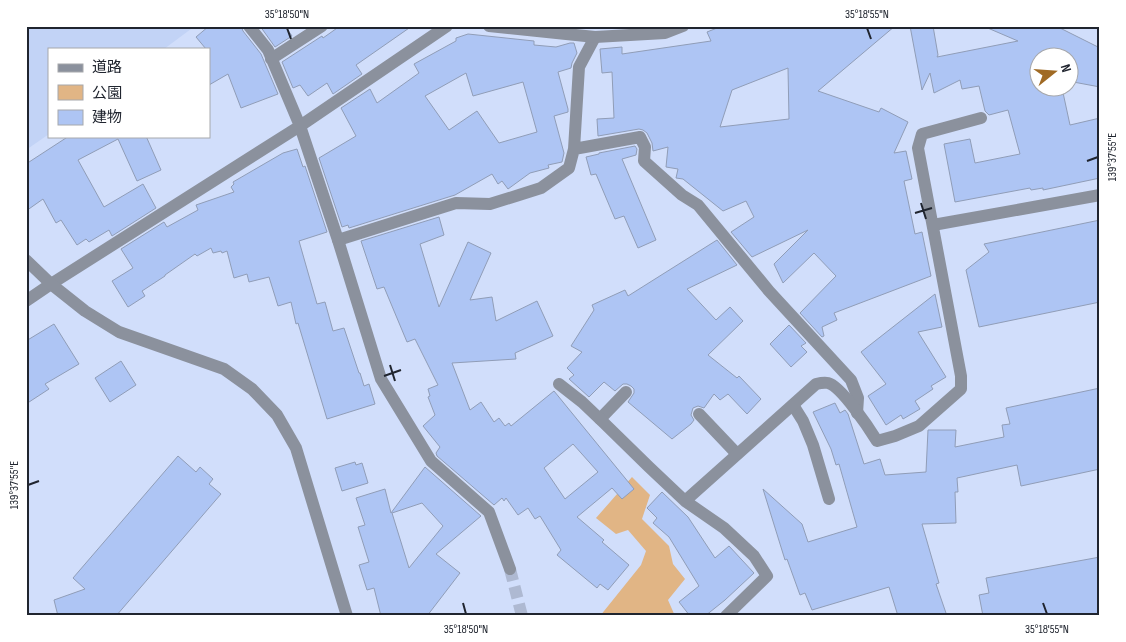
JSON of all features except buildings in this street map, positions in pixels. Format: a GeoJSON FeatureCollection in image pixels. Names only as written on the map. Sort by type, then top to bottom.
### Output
{"type":"FeatureCollection","features":[{"type":"Feature","properties":{"kind":"street"},"geometry":{"type":"LineString","coordinates":[[249,26],[268,50],[300,126],[381,379],[431,461],[488,512],[510,569]]}},
{"type":"Feature","properties":{"kind":"street"},"geometry":{"type":"LineString","coordinates":[[271,60],[322,26]]}},
{"type":"Feature","properties":{"kind":"street"},"geometry":{"type":"LineString","coordinates":[[26,301],[300,126],[447,26]]}},
{"type":"Feature","properties":{"kind":"street"},"geometry":{"type":"LineString","coordinates":[[489,26],[595,37],[665,33],[683,26]]}},
{"type":"Feature","properties":{"kind":"street"},"geometry":{"type":"LineString","coordinates":[[338,240],[456,203],[490,204],[541,188],[569,168],[574,149],[579,67],[595,37]]}},
{"type":"Feature","properties":{"kind":"street"},"geometry":{"type":"LineString","coordinates":[[685,500],[816,384],[826,382],[835,386],[877,440],[895,436],[919,426],[961,388],[962,376],[918,148],[922,134],[981,118]]}},
{"type":"Feature","properties":{"kind":"street"},"geometry":{"type":"LineString","coordinates":[[574,149],[640,137],[645,147],[644,161],[682,195],[698,205],[769,291],[851,380],[858,398],[857,413]]}},
{"type":"Feature","properties":{"kind":"street"},"geometry":{"type":"LineString","coordinates":[[933,226],[1100,194]]}},
{"type":"Feature","properties":{"kind":"street"},"geometry":{"type":"LineString","coordinates":[[26,260],[51,284],[85,311],[119,332],[224,369],[252,389],[277,414],[296,448],[348,616]]}},
{"type":"Feature","properties":{"kind":"street"},"geometry":{"type":"LineString","coordinates":[[559,384],[582,402],[685,500],[724,528],[754,556],[768,576],[726,616]]}},
{"type":"Feature","properties":{"kind":"street"},"geometry":{"type":"LineString","coordinates":[[600,419],[626,392]]}},
{"type":"Feature","properties":{"kind":"street"},"geometry":{"type":"LineString","coordinates":[[792,405],[803,422],[813,445],[829,499]]}},
{"type":"Feature","properties":{"kind":"street"},"geometry":{"type":"LineString","coordinates":[[699,414],[737,454]]}},
{"type":"Feature","properties":{"kind":"shaded area"},"geometry":{"type":"Polygon","coordinates":[[[26,26],[195,26],[165,48],[48,48],[48,135],[26,150],[26,26]]]}},
{"type":"Feature","properties":{"kind":"green space"},"geometry":{"type":"Polygon","coordinates":[[[632,477],[650,495],[642,519],[669,546],[673,564],[685,579],[668,600],[675,616],[600,616],[641,565],[646,551],[628,530],[616,534],[596,518],[632,477]]]}},
{"type":"Feature","properties":{"kind":"tunnel"},"geometry":{"type":"LineString","coordinates":[[510,569],[522,616]]}}]}
